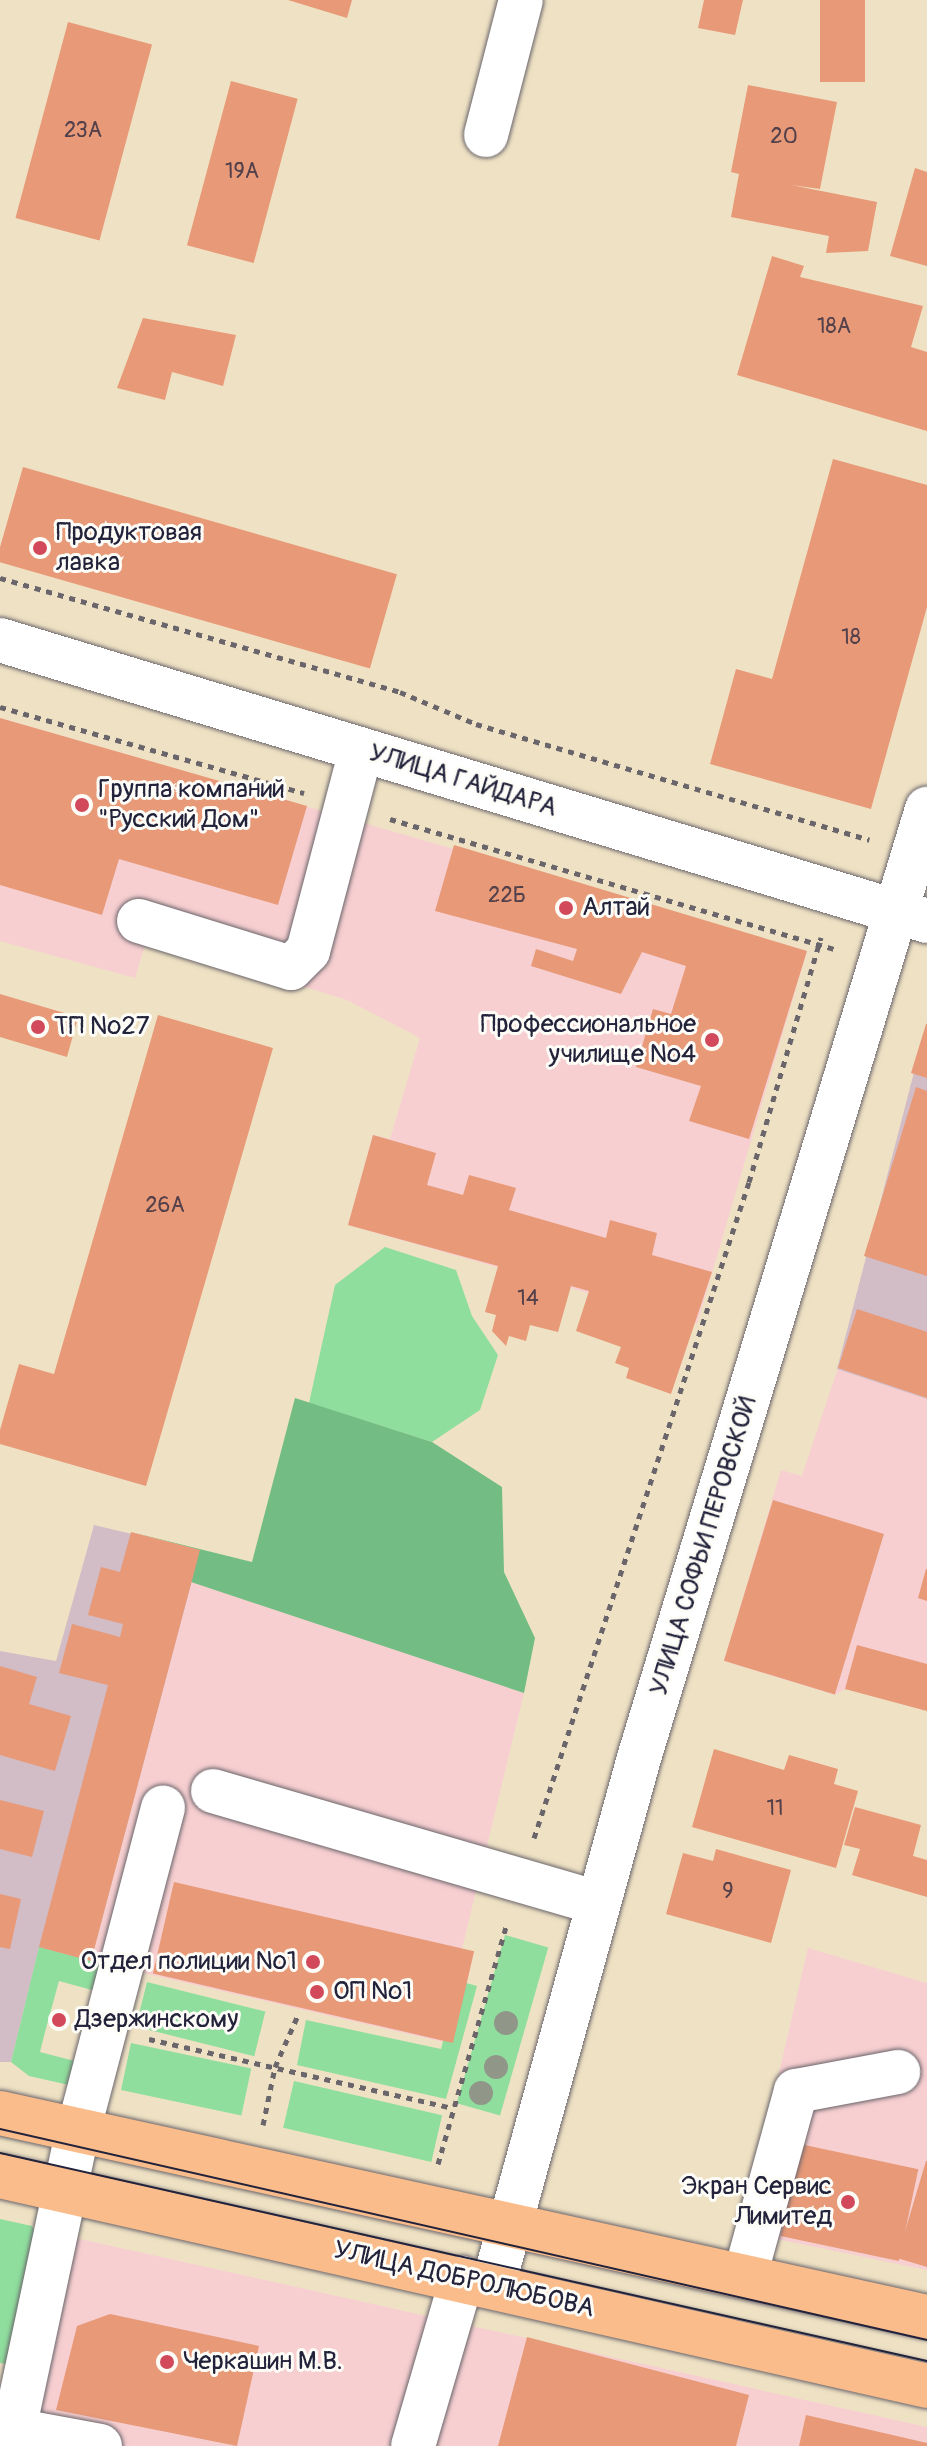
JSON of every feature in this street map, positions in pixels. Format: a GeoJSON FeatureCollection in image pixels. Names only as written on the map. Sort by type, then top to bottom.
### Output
{"type":"FeatureCollection","features":[{"type":"Feature","properties":{"kind":"main road"},"geometry":{"type":"LineString","coordinates":[[0,2113],[927,2317]]}},
{"type":"Feature","properties":{"kind":"main road","name":"УЛИЦА ДОБРОЛЮБОВА"},"geometry":{"type":"LineString","coordinates":[[0,2176],[927,2386]]}},
{"type":"Feature","properties":{"kind":"street"},"geometry":{"type":"LineString","coordinates":[[486,135],[521,0]]}},
{"type":"Feature","properties":{"kind":"street","name":"УЛИЦА ГАЙДАРА"},"geometry":{"type":"LineString","coordinates":[[0,640],[911,917]]}},
{"type":"Feature","properties":{"kind":"street"},"geometry":{"type":"LineString","coordinates":[[139,921],[291,968],[308,951],[361,750]]}},
{"type":"Feature","properties":{"kind":"street","name":"УЛИЦА СОФЬИ ПЕРОВСКОЙ"},"geometry":{"type":"LineString","coordinates":[[413,2446],[477,2282],[509,2224],[598,1903],[881,962],[911,917],[914,853],[927,809]]}},
{"type":"Feature","properties":{"kind":"street"},"geometry":{"type":"LineString","coordinates":[[213,1791],[598,1903]]}},
{"type":"Feature","properties":{"kind":"street"},"geometry":{"type":"LineString","coordinates":[[100,2446],[8,2424],[79,2131],[163,1807]]}},
{"type":"Feature","properties":{"kind":"street"},"geometry":{"type":"LineString","coordinates":[[745,2276],[796,2091],[898,2072]]}},
{"type":"Feature","properties":{"kind":"path"},"geometry":{"type":"LineString","coordinates":[[0,578],[914,853]]}},
{"type":"Feature","properties":{"kind":"path"},"geometry":{"type":"LineString","coordinates":[[0,707],[881,962]]}},
{"type":"Feature","properties":{"kind":"path"},"geometry":{"type":"LineString","coordinates":[[435,2174],[521,1880],[749,1182],[834,894]]}},
{"type":"Feature","properties":{"kind":"path"},"geometry":{"type":"LineString","coordinates":[[260,2138],[275,2067],[298,2015]]}},
{"type":"Feature","properties":{"kind":"path"},"geometry":{"type":"LineString","coordinates":[[106,2029],[452,2108]]}},
{"type":"Feature","properties":{"kind":"shaded area"},"geometry":{"type":"Polygon","coordinates":[[[0,718],[807,951],[697,1324],[348,1225],[373,1135],[390,1139],[420,1038],[347,1000],[147,938],[135,978],[0,941],[0,718]]]}},
{"type":"Feature","properties":{"kind":"shaded area"},"geometry":{"type":"Polygon","coordinates":[[[927,1022],[927,1399],[837,1369],[927,1022]]]}},
{"type":"Feature","properties":{"kind":"shaded area"},"geometry":{"type":"Polygon","coordinates":[[[838,1368],[927,1398],[927,1711],[845,1689],[835,1695],[724,1661],[781,1470],[802,1476],[838,1368]]]}},
{"type":"Feature","properties":{"kind":"shaded area"},"geometry":{"type":"Polygon","coordinates":[[[94,1525],[200,1550],[91,1961],[39,1948],[11,2062],[0,2062],[0,1651],[56,1661],[94,1525]]]}},
{"type":"Feature","properties":{"kind":"shaded area"},"geometry":{"type":"Polygon","coordinates":[[[191,1582],[524,1693],[462,1949],[474,1952],[452,2044],[91,1961],[191,1582]]]}},
{"type":"Feature","properties":{"kind":"shaded area"},"geometry":{"type":"Polygon","coordinates":[[[808,1948],[927,1983],[927,2270],[742,2232],[808,1948]]]}},
{"type":"Feature","properties":{"kind":"shaded area"},"geometry":{"type":"Polygon","coordinates":[[[71,2237],[927,2427],[927,2446],[17,2446],[71,2237]]]}},
{"type":"Feature","properties":{"kind":"green space"},"geometry":{"type":"Polygon","coordinates":[[[385,1247],[456,1270],[472,1316],[498,1355],[480,1410],[432,1442],[309,1403],[335,1285],[385,1247]]]}},
{"type":"Feature","properties":{"kind":"green space"},"geometry":{"type":"Polygon","coordinates":[[[295,1398],[432,1442],[502,1487],[504,1572],[535,1638],[524,1693],[191,1582],[199,1550],[131,1532],[252,1562],[295,1398]]]}},
{"type":"Feature","properties":{"kind":"green space"},"geometry":{"type":"Polygon","coordinates":[[[505,1935],[548,1947],[500,2116],[457,2103],[505,1935]]]}},
{"type":"Feature","properties":{"kind":"green space"},"geometry":{"type":"Polygon","coordinates":[[[39,1947],[111,1966],[103,1993],[59,1981],[45,2032],[40,2052],[86,2064],[78,2087],[29,2076],[11,2062],[39,1947]]]}},
{"type":"Feature","properties":{"kind":"green space"},"geometry":{"type":"Polygon","coordinates":[[[459,1981],[477,1986],[446,2099],[297,2065],[306,2020],[441,2049],[459,1981]]]}},
{"type":"Feature","properties":{"kind":"green space"},"geometry":{"type":"Polygon","coordinates":[[[147,1982],[265,2012],[254,2056],[136,2027],[147,1982]]]}},
{"type":"Feature","properties":{"kind":"green space"},"geometry":{"type":"Polygon","coordinates":[[[131,2043],[251,2069],[241,2116],[121,2090],[131,2043]]]}},
{"type":"Feature","properties":{"kind":"green space"},"geometry":{"type":"Polygon","coordinates":[[[294,2081],[442,2115],[431,2162],[283,2128],[294,2081]]]}},
{"type":"Feature","properties":{"kind":"green space"},"geometry":{"type":"Polygon","coordinates":[[[0,2219],[32,2226],[44,2249],[18,2366],[0,2363],[0,2219]]]}},
{"type":"Feature","properties":{"kind":"building"},"geometry":{"type":"Polygon","coordinates":[[[288,0],[352,0],[347,18],[288,0]]]}},
{"type":"Feature","properties":{"kind":"building"},"geometry":{"type":"Polygon","coordinates":[[[704,0],[743,0],[735,35],[698,28],[704,0]]]}},
{"type":"Feature","properties":{"kind":"building"},"geometry":{"type":"Polygon","coordinates":[[[820,0],[865,0],[865,82],[820,82],[820,0]]]}},
{"type":"Feature","properties":{"kind":"building"},"geometry":{"type":"Polygon","coordinates":[[[68,22],[152,45],[99,241],[15,218],[68,22]]]}},
{"type":"Feature","properties":{"kind":"building"},"geometry":{"type":"Polygon","coordinates":[[[231,81],[298,99],[254,263],[187,245],[231,81]]]}},
{"type":"Feature","properties":{"kind":"building"},"geometry":{"type":"Polygon","coordinates":[[[748,85],[837,102],[820,189],[791,185],[877,202],[868,251],[826,253],[829,236],[731,217],[739,174],[731,172],[748,85]]]}},
{"type":"Feature","properties":{"kind":"building"},"geometry":{"type":"Polygon","coordinates":[[[915,168],[927,172],[927,266],[890,256],[915,168]]]}},
{"type":"Feature","properties":{"kind":"building"},"geometry":{"type":"Polygon","coordinates":[[[772,256],[804,266],[800,277],[923,306],[911,347],[927,352],[927,431],[737,375],[772,256]]]}},
{"type":"Feature","properties":{"kind":"building"},"geometry":{"type":"Polygon","coordinates":[[[143,318],[236,335],[223,386],[172,372],[165,400],[117,388],[143,318]]]}},
{"type":"Feature","properties":{"kind":"building"},"geometry":{"type":"Polygon","coordinates":[[[833,459],[927,485],[927,607],[871,809],[710,764],[736,669],[772,679],[833,459]]]}},
{"type":"Feature","properties":{"kind":"building"},"geometry":{"type":"Polygon","coordinates":[[[23,467],[397,574],[370,668],[0,562],[0,547],[23,467]]]}},
{"type":"Feature","properties":{"kind":"building"},"geometry":{"type":"Polygon","coordinates":[[[0,718],[307,806],[278,905],[119,859],[102,915],[0,885],[0,718]]]}},
{"type":"Feature","properties":{"kind":"building"},"geometry":{"type":"Polygon","coordinates":[[[454,845],[807,951],[749,1139],[689,1121],[701,1086],[636,1067],[653,1009],[671,1014],[686,966],[642,952],[621,994],[531,966],[536,949],[573,961],[577,949],[435,911],[454,845]]]}},
{"type":"Feature","properties":{"kind":"building","name":"ТП №27"},"geometry":{"type":"Polygon","coordinates":[[[0,994],[78,1017],[67,1057],[0,1037],[0,994]]]}},
{"type":"Feature","properties":{"kind":"building"},"geometry":{"type":"Polygon","coordinates":[[[158,1015],[273,1048],[146,1486],[0,1444],[0,1430],[19,1364],[54,1374],[158,1015]]]}},
{"type":"Feature","properties":{"kind":"building"},"geometry":{"type":"Polygon","coordinates":[[[927,1024],[927,1078],[911,1073],[927,1024]]]}},
{"type":"Feature","properties":{"kind":"building"},"geometry":{"type":"Polygon","coordinates":[[[916,1087],[927,1091],[927,1276],[864,1256],[916,1087]]]}},
{"type":"Feature","properties":{"kind":"building"},"geometry":{"type":"Polygon","coordinates":[[[373,1135],[436,1153],[427,1185],[463,1195],[469,1175],[516,1188],[509,1210],[606,1238],[610,1220],[657,1233],[652,1255],[712,1272],[671,1394],[626,1378],[629,1368],[615,1363],[621,1347],[576,1331],[589,1291],[571,1286],[558,1332],[530,1325],[526,1341],[509,1336],[506,1346],[492,1331],[496,1315],[485,1312],[498,1266],[348,1225],[373,1135]]]}},
{"type":"Feature","properties":{"kind":"building"},"geometry":{"type":"Polygon","coordinates":[[[857,1309],[927,1332],[927,1398],[838,1368],[857,1309]]]}},
{"type":"Feature","properties":{"kind":"building"},"geometry":{"type":"Polygon","coordinates":[[[773,1500],[884,1534],[835,1695],[724,1661],[773,1500]]]}},
{"type":"Feature","properties":{"kind":"building"},"geometry":{"type":"Polygon","coordinates":[[[131,1532],[200,1550],[91,1961],[39,1947],[108,1685],[59,1673],[72,1624],[120,1637],[123,1624],[88,1615],[101,1567],[120,1572],[131,1532]]]}},
{"type":"Feature","properties":{"kind":"building"},"geometry":{"type":"Polygon","coordinates":[[[927,1569],[927,1601],[918,1598],[927,1569]]]}},
{"type":"Feature","properties":{"kind":"building"},"geometry":{"type":"Polygon","coordinates":[[[857,1645],[927,1664],[927,1711],[845,1689],[857,1645]]]}},
{"type":"Feature","properties":{"kind":"building"},"geometry":{"type":"Polygon","coordinates":[[[0,1666],[37,1677],[29,1704],[71,1716],[55,1771],[0,1755],[0,1666]]]}},
{"type":"Feature","properties":{"kind":"building"},"geometry":{"type":"Polygon","coordinates":[[[714,1749],[784,1770],[789,1755],[838,1769],[834,1784],[858,1791],[836,1868],[692,1827],[714,1749]]]}},
{"type":"Feature","properties":{"kind":"building"},"geometry":{"type":"Polygon","coordinates":[[[0,1800],[44,1811],[32,1857],[0,1849],[0,1800]]]}},
{"type":"Feature","properties":{"kind":"building"},"geometry":{"type":"Polygon","coordinates":[[[855,1807],[921,1825],[913,1856],[927,1860],[927,1897],[852,1875],[860,1849],[844,1845],[855,1807]]]}},
{"type":"Feature","properties":{"kind":"building"},"geometry":{"type":"Polygon","coordinates":[[[716,1849],[791,1870],[771,1943],[666,1914],[683,1853],[713,1861],[716,1849]]]}},
{"type":"Feature","properties":{"kind":"building","name":"Отдел полиции №1"},"geometry":{"type":"Polygon","coordinates":[[[174,1882],[474,1951],[453,2043],[153,1974],[174,1882]]]}},
{"type":"Feature","properties":{"kind":"building"},"geometry":{"type":"Polygon","coordinates":[[[0,1894],[21,1899],[10,1949],[0,1947],[0,1894]]]}},
{"type":"Feature","properties":{"kind":"building","name":"Экран Сервис Лимитед"},"geometry":{"type":"Polygon","coordinates":[[[800,2144],[918,2169],[899,2261],[780,2236],[800,2144]]]}},
{"type":"Feature","properties":{"kind":"building"},"geometry":{"type":"Polygon","coordinates":[[[927,2161],[927,2267],[897,2258],[927,2161]]]}},
{"type":"Feature","properties":{"kind":"building"},"geometry":{"type":"Polygon","coordinates":[[[110,2314],[259,2346],[237,2446],[56,2410],[77,2326],[110,2314]]]}},
{"type":"Feature","properties":{"kind":"building"},"geometry":{"type":"Polygon","coordinates":[[[527,2337],[749,2395],[736,2446],[498,2446],[527,2337]]]}},
{"type":"Feature","properties":{"kind":"building"},"geometry":{"type":"Polygon","coordinates":[[[806,2415],[927,2443],[927,2446],[799,2446],[806,2415]]]}},
{"type":"Feature","properties":{"kind":"tram line"},"geometry":{"type":"LineString","coordinates":[[0,2129],[927,2340]]}},
{"type":"Feature","properties":{"kind":"tram line"},"geometry":{"type":"LineString","coordinates":[[0,2153],[927,2361]]}},
{"type":"Feature","properties":{"kind":"place","name":"Продуктовая лавка"},"geometry":{"type":"Point","coordinates":[40,548]}},
{"type":"Feature","properties":{"kind":"place","name":"Группа компаний \"Русский Дом\""},"geometry":{"type":"Point","coordinates":[82,805]}},
{"type":"Feature","properties":{"kind":"place","name":"Алтай"},"geometry":{"type":"Point","coordinates":[566,908]}},
{"type":"Feature","properties":{"kind":"place","name":"ТП №27"},"geometry":{"type":"Point","coordinates":[38,1027]}},
{"type":"Feature","properties":{"kind":"place","name":"Профессиональное училище №4"},"geometry":{"type":"Point","coordinates":[712,1040]}},
{"type":"Feature","properties":{"kind":"place","name":"Отдел полиции №1"},"geometry":{"type":"Point","coordinates":[313,1962]}},
{"type":"Feature","properties":{"kind":"place","name":"ОП №1"},"geometry":{"type":"Point","coordinates":[317,1992]}},
{"type":"Feature","properties":{"kind":"place","name":"Дзержинскому"},"geometry":{"type":"Point","coordinates":[59,2020]}},
{"type":"Feature","properties":{"kind":"place","name":"Экран Сервис Лимитед"},"geometry":{"type":"Point","coordinates":[848,2202]}},
{"type":"Feature","properties":{"kind":"place","name":"Черкашин М.В."},"geometry":{"type":"Point","coordinates":[167,2362]}}]}
